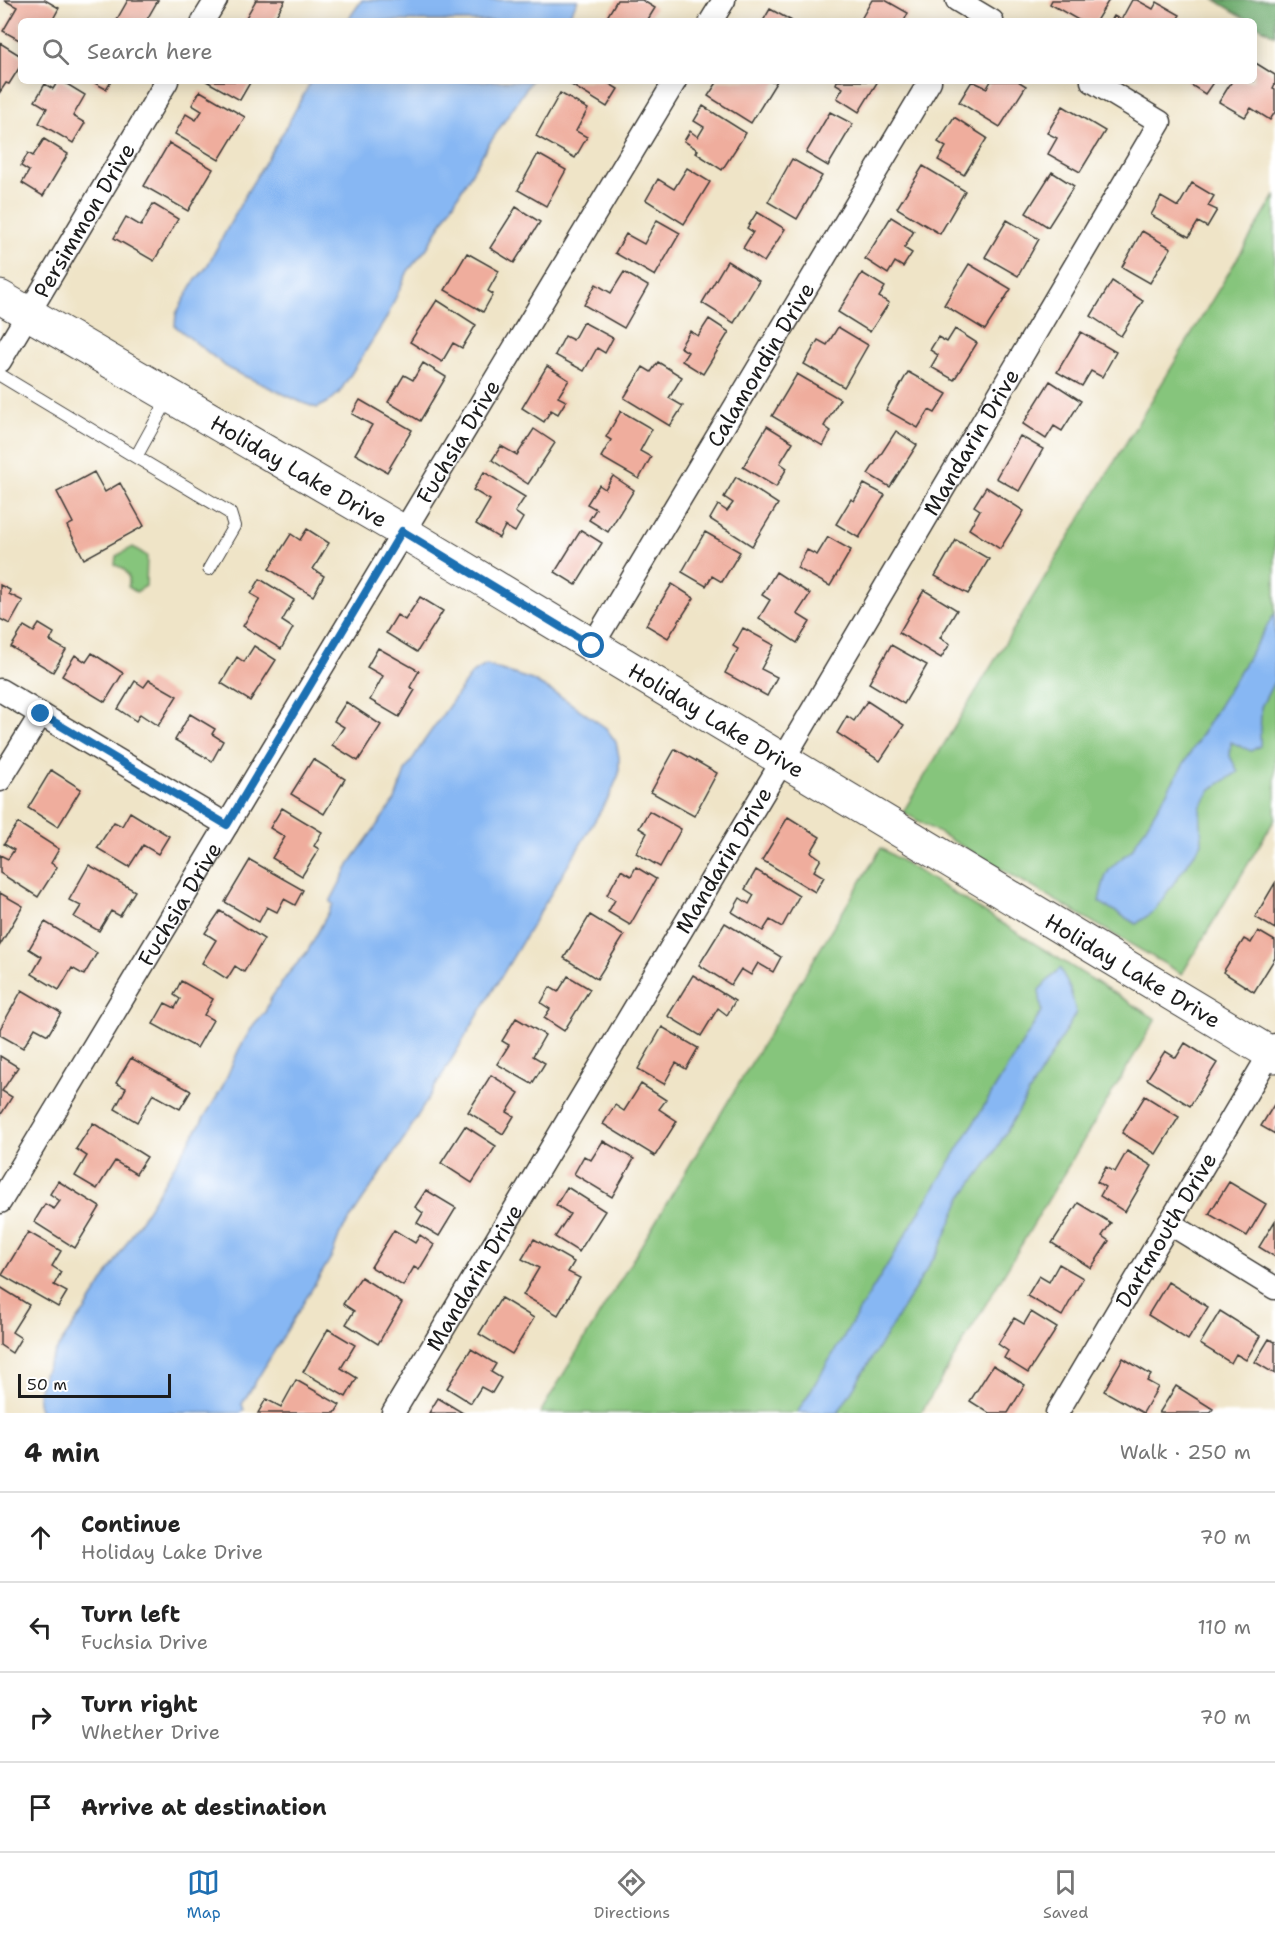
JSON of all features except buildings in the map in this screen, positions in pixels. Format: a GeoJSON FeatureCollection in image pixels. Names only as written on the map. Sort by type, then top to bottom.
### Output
{"type":"FeatureCollection","features":[{"type":"Feature","properties":{"kind":"street"},"geometry":{"type":"LineString","coordinates":[[205,18],[216,0]]}},
{"type":"Feature","properties":{"kind":"street"},"geometry":{"type":"LineString","coordinates":[[713,18],[724,0]]}},
{"type":"Feature","properties":{"kind":"street"},"geometry":{"type":"LineString","coordinates":[[965,10],[985,18]]}},
{"type":"Feature","properties":{"kind":"street","name":"Persimmon Drive"},"geometry":{"type":"LineString","coordinates":[[0,361],[165,84]]}},
{"type":"Feature","properties":{"kind":"street","name":"Fuchsia Drive"},"geometry":{"type":"LineString","coordinates":[[0,1202],[673,84]]}},
{"type":"Feature","properties":{"kind":"street","name":"Calamondin Drive"},"geometry":{"type":"LineString","coordinates":[[592,646],[928,84]]}},
{"type":"Feature","properties":{"kind":"street","name":"Mandarin Drive"},"geometry":{"type":"LineString","coordinates":[[393,1413],[1160,122],[1097,84]]}},
{"type":"Feature","properties":{"kind":"street","name":"Holiday Lake Drive"},"geometry":{"type":"LineString","coordinates":[[0,297],[402,531],[1273,1051]]}},
{"type":"Feature","properties":{"kind":"street"},"geometry":{"type":"LineString","coordinates":[[0,690],[227,825]]}},
{"type":"Feature","properties":{"kind":"street"},"geometry":{"type":"LineString","coordinates":[[0,780],[41,714]]}},
{"type":"Feature","properties":{"kind":"street","name":"Dartmouth Drive"},"geometry":{"type":"LineString","coordinates":[[1065,1410],[1169,1223],[1273,1051]]}},
{"type":"Feature","properties":{"kind":"street"},"geometry":{"type":"LineString","coordinates":[[1169,1223],[1275,1288]]}},
{"type":"Feature","properties":{"kind":"lane"},"geometry":{"type":"LineString","coordinates":[[0,375],[230,513],[234,525],[209,569]]}},
{"type":"Feature","properties":{"kind":"lane"},"geometry":{"type":"LineString","coordinates":[[136,456],[170,396]]}},
{"type":"Feature","properties":{"kind":"green space"},"geometry":{"type":"Polygon","coordinates":[[[1215,0],[1275,0],[1275,36],[1257,25],[1257,18],[1245,18],[1215,0]]]}},
{"type":"Feature","properties":{"kind":"green space"},"geometry":{"type":"Polygon","coordinates":[[[1275,196],[1275,819],[1182,974],[903,812],[1275,196]]]}},
{"type":"Feature","properties":{"kind":"green space"},"geometry":{"type":"Polygon","coordinates":[[[133,547],[147,556],[146,586],[136,592],[128,587],[129,579],[125,571],[115,565],[116,556],[133,547]]]}},
{"type":"Feature","properties":{"kind":"green space"},"geometry":{"type":"Polygon","coordinates":[[[881,848],[1156,1019],[921,1413],[540,1413],[881,848]]]}},
{"type":"Feature","properties":{"kind":"water"},"geometry":{"type":"Polygon","coordinates":[[[362,0],[578,0],[568,18],[349,18],[362,0]]]}},
{"type":"Feature","properties":{"kind":"water"},"geometry":{"type":"Polygon","coordinates":[[[309,84],[529,84],[487,147],[427,248],[408,271],[386,319],[339,393],[317,408],[229,369],[175,326],[176,314],[194,282],[206,268],[247,192],[309,84]]]}},
{"type":"Feature","properties":{"kind":"water"},"geometry":{"type":"Polygon","coordinates":[[[1275,613],[1275,680],[1261,707],[1260,746],[1251,751],[1231,742],[1230,756],[1238,772],[1211,789],[1200,808],[1202,843],[1154,911],[1136,924],[1099,902],[1105,877],[1116,862],[1131,851],[1275,613]]]}},
{"type":"Feature","properties":{"kind":"water"},"geometry":{"type":"Polygon","coordinates":[[[486,665],[532,680],[606,728],[616,742],[619,757],[619,774],[609,797],[405,1137],[340,1234],[332,1256],[242,1404],[244,1410],[241,1413],[42,1413],[38,1402],[39,1389],[52,1359],[86,1309],[221,1090],[239,1049],[254,1024],[265,1012],[271,998],[288,974],[307,952],[333,904],[330,902],[352,860],[395,800],[405,771],[472,673],[486,665]]]}},
{"type":"Feature","properties":{"kind":"water"},"geometry":{"type":"Polygon","coordinates":[[[1060,968],[1070,989],[1076,1013],[991,1158],[962,1197],[940,1248],[838,1413],[797,1413],[1042,1011],[1039,990],[1060,968]]]}},
{"type":"Feature","properties":{"kind":"route"},"geometry":{"type":"LineString","coordinates":[[41,714],[227,825],[402,531],[592,646]]}}]}
